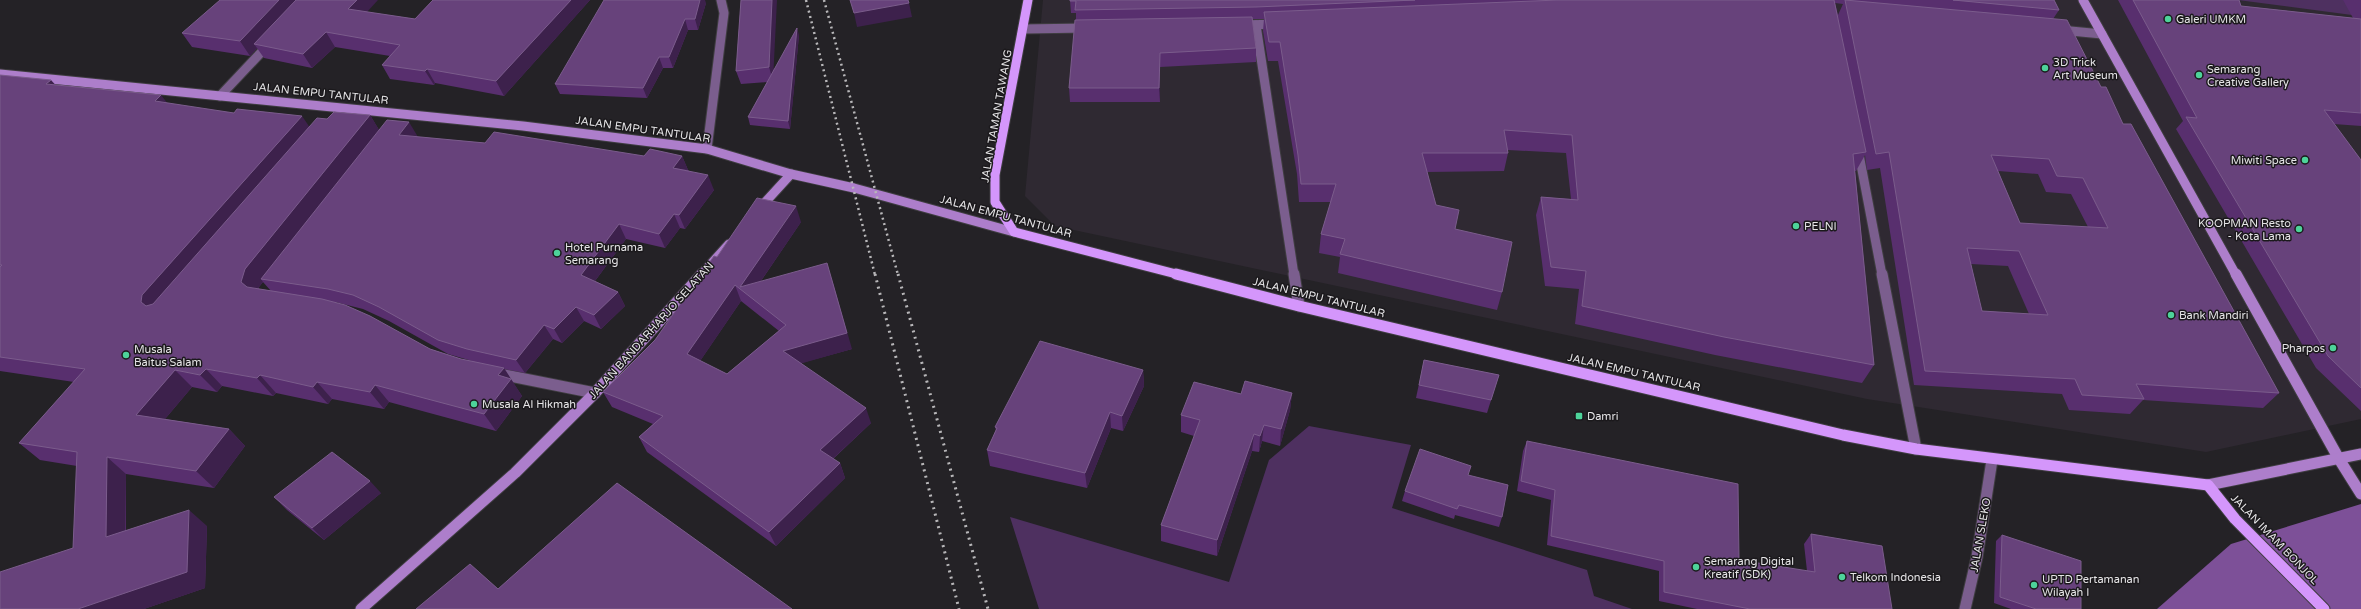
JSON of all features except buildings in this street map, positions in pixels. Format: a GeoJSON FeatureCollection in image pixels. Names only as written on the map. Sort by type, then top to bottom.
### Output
{"type":"FeatureCollection","features":[{"type":"Feature","properties":{"kind":"main road","name":"JALAN TAMAN TAWANG"},"geometry":{"type":"LineString","coordinates":[[1014,232],[995,202],[995,175],[1028,0]]}},
{"type":"Feature","properties":{"kind":"main road","name":"JALAN EMPU TANTULAR"},"geometry":{"type":"LineString","coordinates":[[1014,232],[1299,306],[1835,433],[1916,450],[2208,485]]}},
{"type":"Feature","properties":{"kind":"main road","name":"JALAN IMAM BONJOL"},"geometry":{"type":"LineString","coordinates":[[2208,485],[2235,519],[2324,609]]}},
{"type":"Feature","properties":{"kind":"street"},"geometry":{"type":"LineString","coordinates":[[707,149],[724,13],[721,0]]}},
{"type":"Feature","properties":{"kind":"street"},"geometry":{"type":"LineString","coordinates":[[2083,0],[2339,459],[2361,494]]}},
{"type":"Feature","properties":{"kind":"street"},"geometry":{"type":"LineString","coordinates":[[1232,26],[1287,24]]}},
{"type":"Feature","properties":{"kind":"street"},"geometry":{"type":"LineString","coordinates":[[1256,25],[1299,306]]}},
{"type":"Feature","properties":{"kind":"street"},"geometry":{"type":"LineString","coordinates":[[1023,29],[1093,28]]}},
{"type":"Feature","properties":{"kind":"street"},"geometry":{"type":"LineString","coordinates":[[2047,29],[2102,34]]}},
{"type":"Feature","properties":{"kind":"street"},"geometry":{"type":"LineString","coordinates":[[220,96],[273,39]]}},
{"type":"Feature","properties":{"kind":"street","name":"JALAN EMPU TANTULAR"},"geometry":{"type":"LineString","coordinates":[[0,74],[522,126],[707,149],[792,174],[854,188],[1014,232]]}},
{"type":"Feature","properties":{"kind":"street"},"geometry":{"type":"LineString","coordinates":[[335,120],[345,108]]}},
{"type":"Feature","properties":{"kind":"street"},"geometry":{"type":"LineString","coordinates":[[395,126],[404,114]]}},
{"type":"Feature","properties":{"kind":"street"},"geometry":{"type":"LineString","coordinates":[[1856,140],[1916,450]]}},
{"type":"Feature","properties":{"kind":"street"},"geometry":{"type":"LineString","coordinates":[[754,215],[792,174]]}},
{"type":"Feature","properties":{"kind":"street","name":"JALAN BANDARHARJO SELATAN"},"geometry":{"type":"LineString","coordinates":[[361,609],[515,473],[594,393],[738,233]]}},
{"type":"Feature","properties":{"kind":"street"},"geometry":{"type":"LineString","coordinates":[[483,370],[594,393]]}},
{"type":"Feature","properties":{"kind":"street"},"geometry":{"type":"LineString","coordinates":[[2208,485],[2361,454]]}},
{"type":"Feature","properties":{"kind":"street","name":"JALAN SLEKO"},"geometry":{"type":"LineString","coordinates":[[1965,609],[1977,557],[1992,460]]}},
{"type":"Feature","properties":{"kind":"shaded area"},"geometry":{"type":"Polygon","coordinates":[[[1043,0],[2361,0],[2361,419],[2206,452],[1867,399],[1055,226],[1025,196],[1043,0]]]}},
{"type":"Feature","properties":{"kind":"shaded area"},"geometry":{"type":"Polygon","coordinates":[[[2238,0],[2361,0],[2352,15],[2238,0]]]}},
{"type":"Feature","properties":{"kind":"shaded area"},"geometry":{"type":"Polygon","coordinates":[[[1309,426],[1411,445],[1392,508],[1587,570],[1594,596],[1632,609],[1039,609],[1010,517],[1229,582],[1269,460],[1309,426]]]}},
{"type":"Feature","properties":{"kind":"shaded area"},"geometry":{"type":"Polygon","coordinates":[[[2361,504],[2361,609],[2157,609],[2231,544],[2361,504]]]}},
{"type":"Feature","properties":{"kind":"railway"},"geometry":{"type":"LineString","coordinates":[[806,0],[875,275]]}},
{"type":"Feature","properties":{"kind":"railway"},"geometry":{"type":"LineString","coordinates":[[824,0],[898,275]]}},
{"type":"Feature","properties":{"kind":"railway"},"geometry":{"type":"LineString","coordinates":[[875,274],[959,609]]}},
{"type":"Feature","properties":{"kind":"railway"},"geometry":{"type":"LineString","coordinates":[[898,274],[988,609]]}},
{"type":"Feature","properties":{"kind":"place","name":"Galeri UMKM"},"geometry":{"type":"Point","coordinates":[2168,19]}},
{"type":"Feature","properties":{"kind":"place","name":"3D Trick Art Museum"},"geometry":{"type":"Point","coordinates":[2045,68]}},
{"type":"Feature","properties":{"kind":"place","name":"Semarang Creative Gallery"},"geometry":{"type":"Point","coordinates":[2199,75]}},
{"type":"Feature","properties":{"kind":"place","name":"Miwiti Space"},"geometry":{"type":"Point","coordinates":[2305,160]}},
{"type":"Feature","properties":{"kind":"place","name":"PELNI"},"geometry":{"type":"Point","coordinates":[1796,226]}},
{"type":"Feature","properties":{"kind":"place","name":"KOOPMAN Resto - Kota Lama"},"geometry":{"type":"Point","coordinates":[2299,229]}},
{"type":"Feature","properties":{"kind":"place","name":"Hotel Purnama Semarang"},"geometry":{"type":"Point","coordinates":[557,253]}},
{"type":"Feature","properties":{"kind":"place","name":"Bank Mandiri"},"geometry":{"type":"Point","coordinates":[2171,315]}},
{"type":"Feature","properties":{"kind":"place","name":"Pharpos"},"geometry":{"type":"Point","coordinates":[2333,348]}},
{"type":"Feature","properties":{"kind":"place","name":"Musala Baitus Salam"},"geometry":{"type":"Point","coordinates":[126,355]}},
{"type":"Feature","properties":{"kind":"place","name":"Musala Al Hikmah"},"geometry":{"type":"Point","coordinates":[474,404]}},
{"type":"Feature","properties":{"kind":"place","name":"Damri"},"geometry":{"type":"Point","coordinates":[1579,416]}},
{"type":"Feature","properties":{"kind":"place","name":"Semarang Digital Kreatif (SDK)"},"geometry":{"type":"Point","coordinates":[1696,567]}},
{"type":"Feature","properties":{"kind":"place","name":"Telkom Indonesia"},"geometry":{"type":"Point","coordinates":[1842,577]}},
{"type":"Feature","properties":{"kind":"place","name":"UPTD Pertamanan Wilayah I"},"geometry":{"type":"Point","coordinates":[2034,585]}}]}
